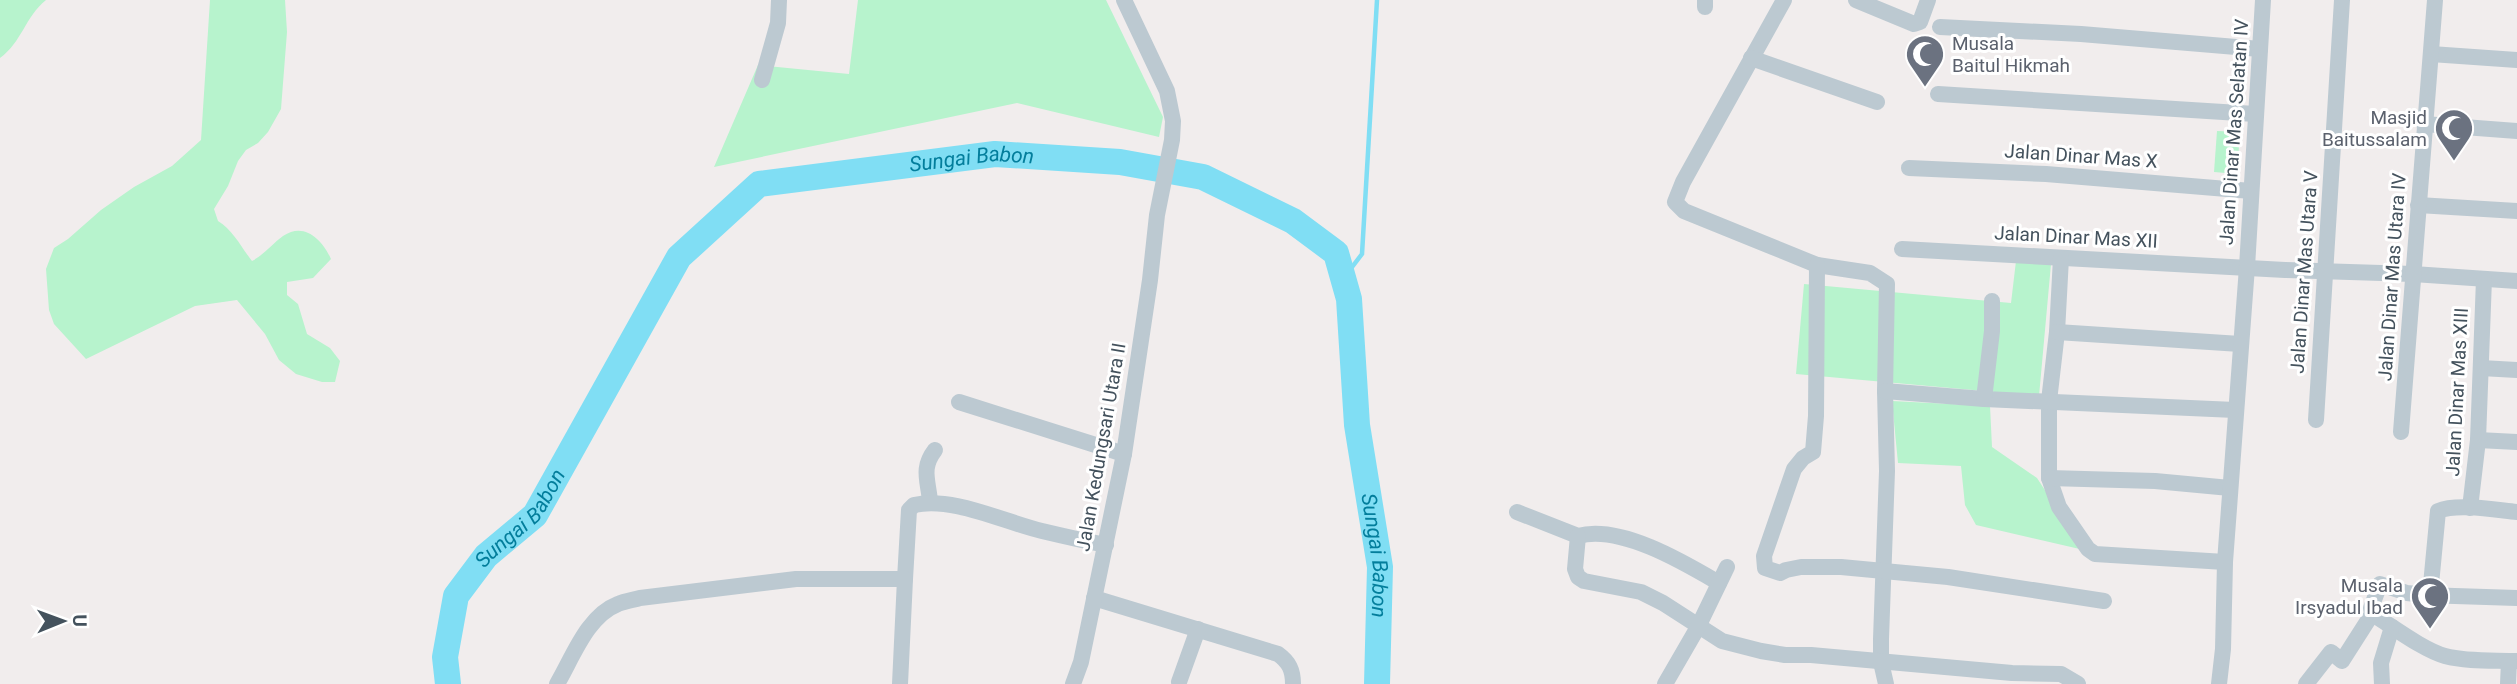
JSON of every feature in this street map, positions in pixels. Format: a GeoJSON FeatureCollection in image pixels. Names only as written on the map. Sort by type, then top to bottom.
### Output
{"type":"FeatureCollection","features":[{"type":"Feature","properties":{"kind":"street"},"geometry":{"type":"LineString","coordinates":[[762,80],[778,23],[779,0]]}},
{"type":"Feature","properties":{"kind":"street","name":"Jalan Kedungsari Utara II"},"geometry":{"type":"LineString","coordinates":[[1077,683],[1125,454],[1157,215],[1172,141],[1173,121],[1167,91],[1124,0]]}},
{"type":"Feature","properties":{"kind":"street"},"geometry":{"type":"LineString","coordinates":[[1856,0],[1914,24],[1920,22],[1928,0]]}},
{"type":"Feature","properties":{"kind":"street","name":"Jalan Dinar Mas Selatan IV"},"geometry":{"type":"LineString","coordinates":[[2219,684],[2263,0]]}},
{"type":"Feature","properties":{"kind":"street","name":"Jalan Dinar Mas Utara V"},"geometry":{"type":"LineString","coordinates":[[2316,420],[2342,0]]}},
{"type":"Feature","properties":{"kind":"street","name":"Jalan Dinar Mas Utara IV"},"geometry":{"type":"LineString","coordinates":[[2402,432],[2435,0]]}},
{"type":"Feature","properties":{"kind":"street"},"geometry":{"type":"LineString","coordinates":[[1778,4],[1683,182],[1675,202],[1684,211],[1817,265],[1870,273],[1887,284],[1887,471],[1881,662],[1886,684]]}},
{"type":"Feature","properties":{"kind":"street"},"geometry":{"type":"LineString","coordinates":[[1940,27],[2081,34],[2260,49]]}},
{"type":"Feature","properties":{"kind":"street"},"geometry":{"type":"LineString","coordinates":[[2431,54],[2517,60]]}},
{"type":"Feature","properties":{"kind":"street"},"geometry":{"type":"LineString","coordinates":[[1751,58],[1877,102]]}},
{"type":"Feature","properties":{"kind":"street"},"geometry":{"type":"LineString","coordinates":[[1938,94],[2255,114]]}},
{"type":"Feature","properties":{"kind":"street"},"geometry":{"type":"LineString","coordinates":[[2424,124],[2517,131]]}},
{"type":"Feature","properties":{"kind":"street","name":"Jalan Dinar Mas X"},"geometry":{"type":"LineString","coordinates":[[1909,168],[2046,174],[2251,191]]}},
{"type":"Feature","properties":{"kind":"street"},"geometry":{"type":"LineString","coordinates":[[2418,205],[2517,211]]}},
{"type":"Feature","properties":{"kind":"street","name":"Jalan Dinar Mas XII"},"geometry":{"type":"LineString","coordinates":[[1902,249],[2517,281]]}},
{"type":"Feature","properties":{"kind":"street"},"geometry":{"type":"LineString","coordinates":[[2061,258],[2057,332],[2049,401],[2049,478],[2059,507],[2088,549],[2098,555],[2225,562]]}},
{"type":"Feature","properties":{"kind":"street"},"geometry":{"type":"LineString","coordinates":[[1817,265],[1816,416],[1813,452],[1803,458],[1794,469],[1763,562],[1765,568],[1780,573],[1814,566],[1948,577],[2104,601]]}},
{"type":"Feature","properties":{"kind":"street","name":"Jalan Dinar Mas XIII"},"geometry":{"type":"LineString","coordinates":[[2470,508],[2478,440],[2484,279]]}},
{"type":"Feature","properties":{"kind":"street"},"geometry":{"type":"LineString","coordinates":[[1984,399],[1992,331],[1992,300]]}},
{"type":"Feature","properties":{"kind":"street"},"geometry":{"type":"LineString","coordinates":[[2057,332],[2240,344]]}},
{"type":"Feature","properties":{"kind":"street"},"geometry":{"type":"LineString","coordinates":[[2481,368],[2517,370]]}},
{"type":"Feature","properties":{"kind":"street"},"geometry":{"type":"LineString","coordinates":[[1885,391],[1984,399],[2235,410]]}},
{"type":"Feature","properties":{"kind":"street"},"geometry":{"type":"LineString","coordinates":[[959,402],[1125,454]]}},
{"type":"Feature","properties":{"kind":"street"},"geometry":{"type":"LineString","coordinates":[[2478,440],[2517,442]]}},
{"type":"Feature","properties":{"kind":"street"},"geometry":{"type":"LineString","coordinates":[[930,502],[925,467],[935,450]]}},
{"type":"Feature","properties":{"kind":"street"},"geometry":{"type":"LineString","coordinates":[[2049,478],[2155,481],[2230,488]]}},
{"type":"Feature","properties":{"kind":"street"},"geometry":{"type":"LineString","coordinates":[[900,684],[909,510],[914,505],[930,502],[969,510],[1040,531],[1106,545]]}},
{"type":"Feature","properties":{"kind":"street"},"geometry":{"type":"LineString","coordinates":[[2430,595],[2437,515],[2444,508],[2517,512]]}},
{"type":"Feature","properties":{"kind":"street"},"geometry":{"type":"LineString","coordinates":[[1517,512],[1578,536],[1602,535],[1645,544],[1670,554],[1719,583]]}},
{"type":"Feature","properties":{"kind":"street"},"geometry":{"type":"LineString","coordinates":[[1578,536],[1575,569],[1578,577],[1641,592],[1722,641],[1761,651],[1881,662],[2012,679],[2061,674],[2078,684]]}},
{"type":"Feature","properties":{"kind":"street"},"geometry":{"type":"LineString","coordinates":[[1665,684],[1698,627],[1727,567]]}},
{"type":"Feature","properties":{"kind":"street"},"geometry":{"type":"LineString","coordinates":[[558,684],[589,629],[603,613],[617,605],[640,598],[783,580],[905,579]]}},
{"type":"Feature","properties":{"kind":"street"},"geometry":{"type":"LineString","coordinates":[[2306,684],[2331,652],[2342,661],[2372,614],[2371,608],[2380,584],[2407,593],[2517,598]]}},
{"type":"Feature","properties":{"kind":"street"},"geometry":{"type":"LineString","coordinates":[[1094,598],[1278,654],[1291,668],[1293,684]]}},
{"type":"Feature","properties":{"kind":"street"},"geometry":{"type":"LineString","coordinates":[[2372,614],[2430,650],[2445,656],[2513,661],[2508,684]]}},
{"type":"Feature","properties":{"kind":"street"},"geometry":{"type":"LineString","coordinates":[[2382,684],[2381,663],[2392,626]]}},
{"type":"Feature","properties":{"kind":"street"},"geometry":{"type":"LineString","coordinates":[[1179,681],[1198,629]]}},
{"type":"Feature","properties":{"kind":"green space"},"geometry":{"type":"Polygon","coordinates":[[[0,0],[46,0],[33,14],[14,45],[0,58],[0,0]]]}},
{"type":"Feature","properties":{"kind":"green space"},"geometry":{"type":"Polygon","coordinates":[[[210,0],[285,0],[287,32],[281,109],[268,132],[258,143],[246,150],[238,161],[228,186],[214,209],[218,221],[232,234],[252,261],[291,232],[306,232],[323,246],[331,259],[313,278],[287,282],[287,295],[298,304],[307,334],[330,348],[340,361],[335,382],[322,382],[296,374],[279,360],[265,334],[237,300],[195,306],[86,359],[54,324],[49,310],[46,269],[54,248],[134,187],[172,166],[201,140],[210,0]]]}},
{"type":"Feature","properties":{"kind":"green space"},"geometry":{"type":"Polygon","coordinates":[[[858,0],[1106,0],[1163,117],[1159,137],[1017,103],[714,167],[758,65],[849,74],[858,0]]]}},
{"type":"Feature","properties":{"kind":"green space"},"geometry":{"type":"Polygon","coordinates":[[[2217,131],[2240,132],[2237,174],[2214,172],[2217,131]]]}},
{"type":"Feature","properties":{"kind":"green space"},"geometry":{"type":"Polygon","coordinates":[[[2016,261],[2051,264],[2039,396],[1796,374],[1804,284],[2011,303],[2016,261]]]}},
{"type":"Feature","properties":{"kind":"green space"},"geometry":{"type":"Polygon","coordinates":[[[1892,401],[1990,406],[1992,447],[2037,478],[2084,550],[1976,525],[1965,505],[1961,466],[1898,463],[1892,401]]]}},
{"type":"Feature","properties":{"kind":"waterway"},"geometry":{"type":"LineString","coordinates":[[1343,279],[1362,254],[1377,0]]}},
{"type":"Feature","properties":{"kind":"waterway","name":"Sungai Babon"},"geometry":{"type":"LineString","coordinates":[[448,684],[445,657],[456,596],[486,556],[535,515],[679,257],[759,184],[995,154],[1120,162],[1203,177],[1293,221],[1336,253],[1349,299],[1357,425],[1380,567],[1377,684]]}},
{"type":"Feature","properties":{"kind":"place","name":"Musala Baitul Hikmah"},"geometry":{"type":"Point","coordinates":[1925,88]}},
{"type":"Feature","properties":{"kind":"place","name":"Masjid Baitussalam"},"geometry":{"type":"Point","coordinates":[2454,162]}},
{"type":"Feature","properties":{"kind":"place","name":"Musala Irsyadul Ibad"},"geometry":{"type":"Point","coordinates":[2430,630]}}]}
